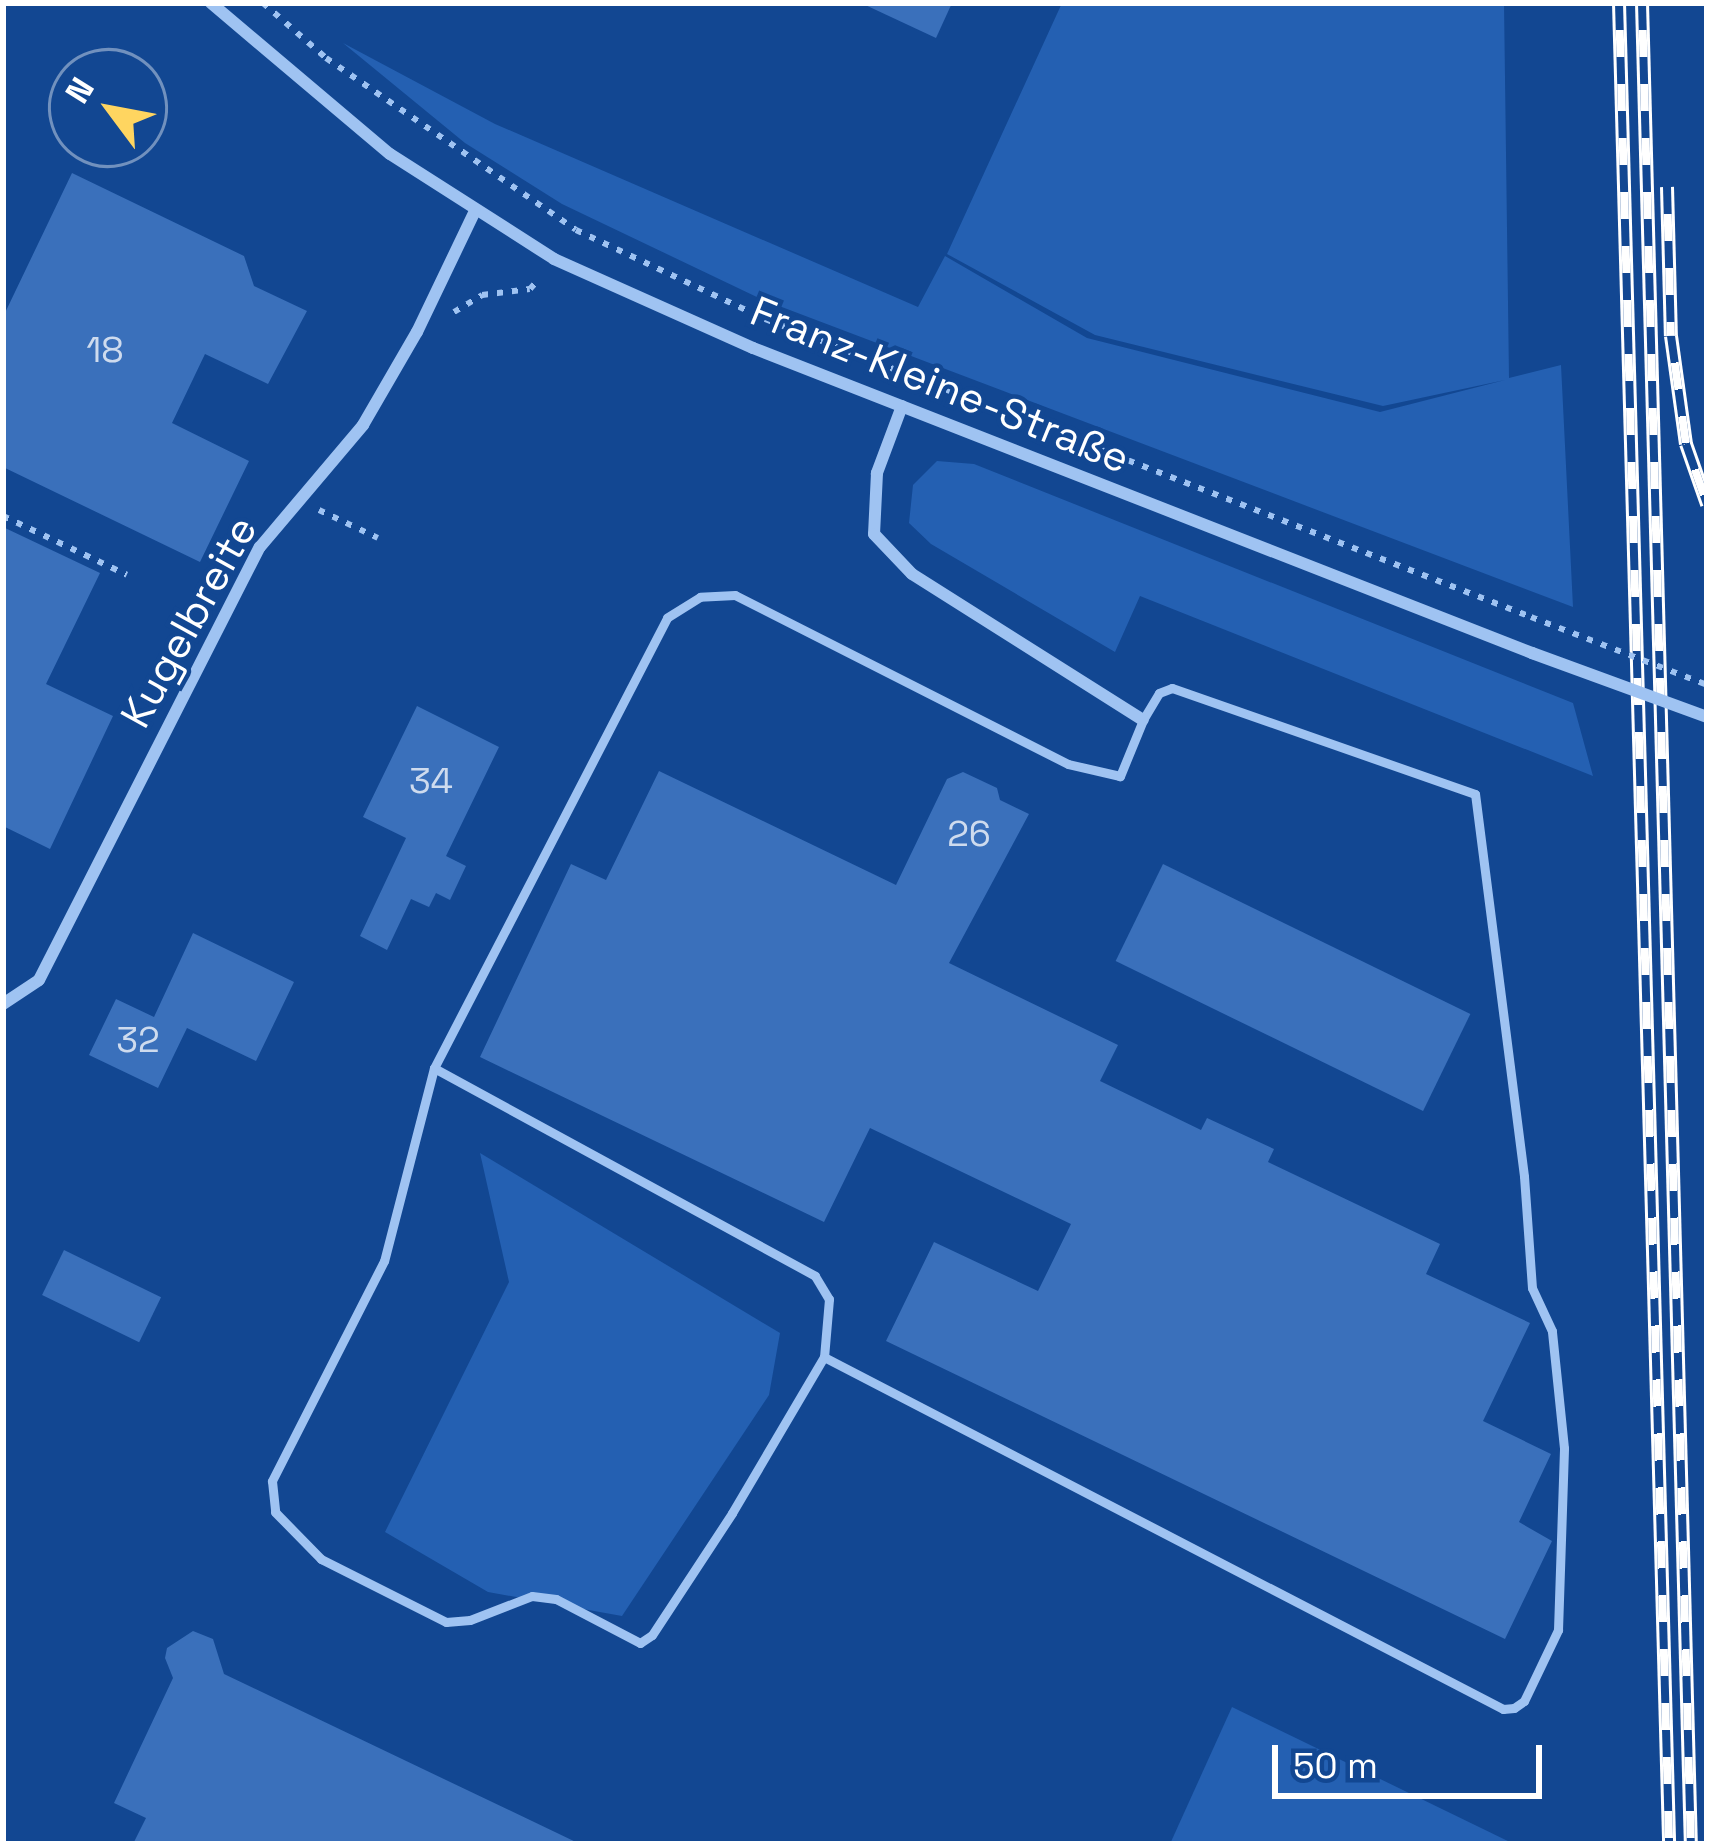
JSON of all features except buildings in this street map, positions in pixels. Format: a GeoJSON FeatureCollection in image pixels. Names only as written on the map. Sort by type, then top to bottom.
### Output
{"type":"FeatureCollection","features":[{"type":"Feature","properties":{"kind":"street","name":"Franz-Kleine-Straße"},"geometry":{"type":"LineString","coordinates":[[211,3],[390,154],[554,260],[902,406],[1707,717]]}},
{"type":"Feature","properties":{"kind":"street","name":"Kugelbreite"},"geometry":{"type":"LineString","coordinates":[[3,1004],[39,980],[260,547],[363,425],[417,332],[475,211]]}},
{"type":"Feature","properties":{"kind":"street"},"geometry":{"type":"LineString","coordinates":[[902,406],[877,473],[874,534],[912,574],[1143,720]]}},
{"type":"Feature","properties":{"kind":"lane"},"geometry":{"type":"LineString","coordinates":[[434,1069],[815,1276],[829,1299],[824,1357],[733,1513],[652,1635],[640,1643],[556,1599],[532,1596],[470,1620],[446,1622],[321,1559],[275,1512],[272,1481],[384,1261],[434,1069],[667,618],[700,597],[735,595],[1068,764],[1120,776],[1159,693],[1184,688],[1466,790],[1480,805],[1532,1288],[1552,1331],[1564,1448],[1563,1605],[1558,1630],[1524,1701],[1503,1709],[824,1357]]}},
{"type":"Feature","properties":{"kind":"path"},"geometry":{"type":"LineString","coordinates":[[262,3],[326,58],[576,230],[765,319],[1707,685]]}},
{"type":"Feature","properties":{"kind":"path"},"geometry":{"type":"LineString","coordinates":[[445,318],[482,295],[530,290],[576,230]]}},
{"type":"Feature","properties":{"kind":"path"},"geometry":{"type":"LineString","coordinates":[[325,492],[312,507],[378,538]]}},
{"type":"Feature","properties":{"kind":"path"},"geometry":{"type":"LineString","coordinates":[[3,516],[127,574]]}},
{"type":"Feature","properties":{"kind":"shaded area"},"geometry":{"type":"Polygon","coordinates":[[[1062,3],[1504,3],[1509,378],[1561,365],[1573,607],[761,299],[562,204],[465,143],[343,43],[495,124],[918,307],[945,256],[1087,338],[1380,412],[1505,380],[1383,406],[1095,335],[947,254],[1062,3]]]}},
{"type":"Feature","properties":{"kind":"shaded area"},"geometry":{"type":"Polygon","coordinates":[[[937,461],[974,464],[1573,703],[1593,776],[1140,596],[1115,652],[931,544],[909,523],[913,485],[937,461]]]}},
{"type":"Feature","properties":{"kind":"shaded area"},"geometry":{"type":"Polygon","coordinates":[[[480,1153],[780,1333],[769,1395],[622,1616],[488,1592],[385,1532],[509,1282],[480,1153]]]}},
{"type":"Feature","properties":{"kind":"shaded area"},"geometry":{"type":"Polygon","coordinates":[[[1232,1707],[1514,1844],[1170,1844],[1232,1707]]]}},
{"type":"Feature","properties":{"kind":"railway"},"geometry":{"type":"LineString","coordinates":[[1619,3],[1669,1844]]}},
{"type":"Feature","properties":{"kind":"railway"},"geometry":{"type":"LineString","coordinates":[[1642,3],[1691,1844]]}},
{"type":"Feature","properties":{"kind":"railway"},"geometry":{"type":"LineString","coordinates":[[1667,187],[1671,336],[1686,444],[1707,504]]}}]}
